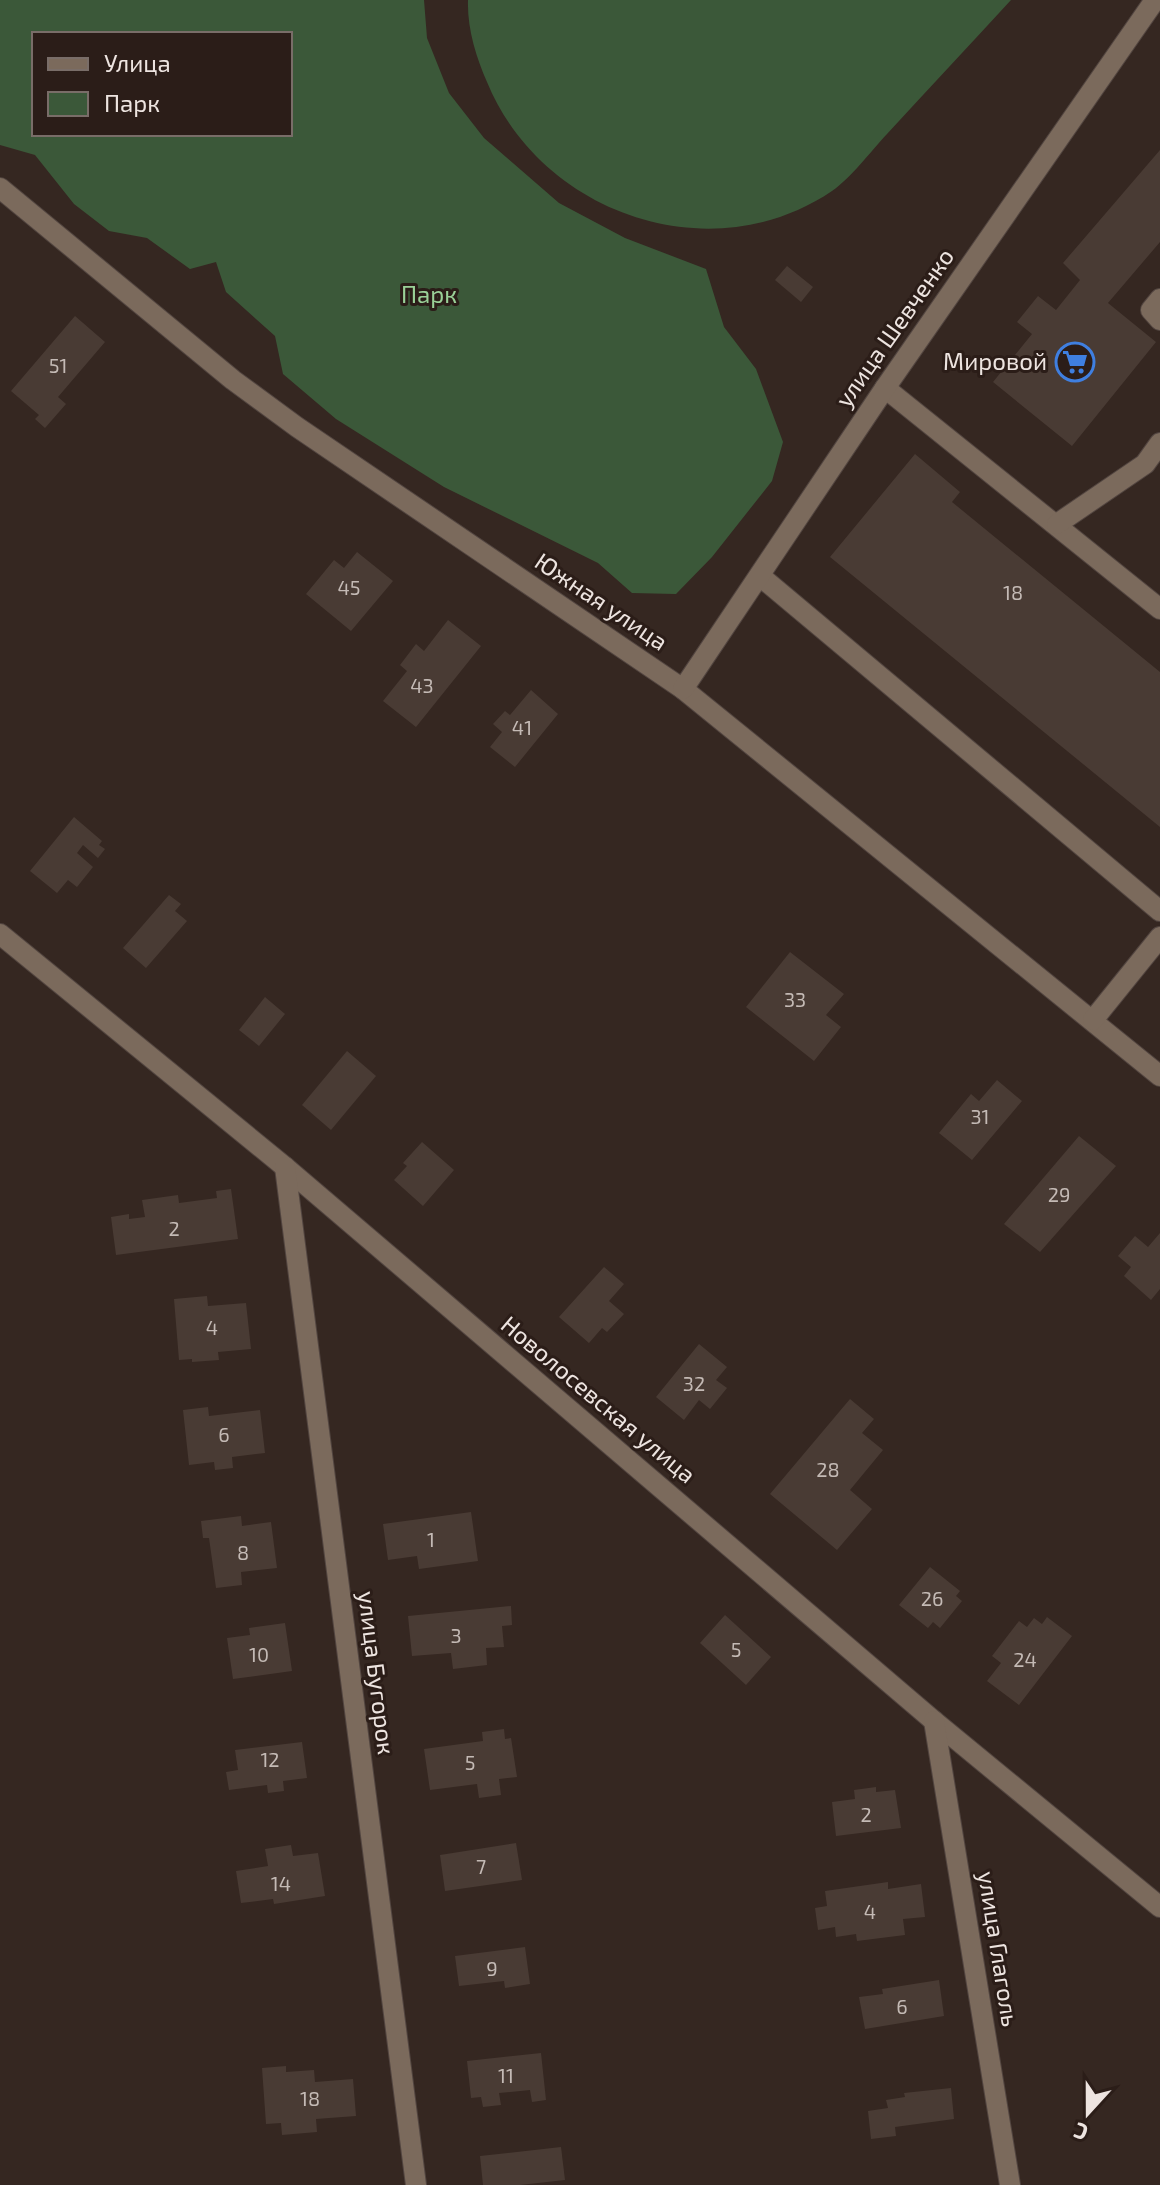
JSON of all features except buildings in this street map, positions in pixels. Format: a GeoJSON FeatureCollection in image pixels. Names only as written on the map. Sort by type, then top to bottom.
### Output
{"type":"FeatureCollection","features":[{"type":"Feature","properties":{"kind":"street","name":"улица Шевченко"},"geometry":{"type":"LineString","coordinates":[[683,689],[885,388],[1155,0]]}},
{"type":"Feature","properties":{"kind":"street","name":"Южная улица"},"geometry":{"type":"LineString","coordinates":[[0,188],[246,389],[683,689],[1160,1076]]}},
{"type":"Feature","properties":{"kind":"street"},"geometry":{"type":"LineString","coordinates":[[1160,299],[1151,310],[1160,320]]}},
{"type":"Feature","properties":{"kind":"street"},"geometry":{"type":"LineString","coordinates":[[885,388],[1160,609]]}},
{"type":"Feature","properties":{"kind":"street"},"geometry":{"type":"LineString","coordinates":[[1057,524],[1145,464],[1160,443]]}},
{"type":"Feature","properties":{"kind":"street"},"geometry":{"type":"LineString","coordinates":[[760,576],[1159,909]]}},
{"type":"Feature","properties":{"kind":"street","name":"Новолосевская улица"},"geometry":{"type":"LineString","coordinates":[[0,934],[285,1167],[934,1721],[1160,1907]]}},
{"type":"Feature","properties":{"kind":"street"},"geometry":{"type":"LineString","coordinates":[[1093,1020],[1160,937]]}},
{"type":"Feature","properties":{"kind":"street","name":"улица Бугорок"},"geometry":{"type":"LineString","coordinates":[[285,1167],[416,2185]]}},
{"type":"Feature","properties":{"kind":"street","name":"улица Глаголь"},"geometry":{"type":"LineString","coordinates":[[934,1721],[1010,2185]]}},
{"type":"Feature","properties":{"kind":"green space","name":"Парк"},"geometry":{"type":"Polygon","coordinates":[[[0,0],[424,0],[427,38],[449,93],[484,138],[559,203],[625,238],[706,269],[724,327],[756,369],[783,442],[772,481],[712,557],[676,594],[632,593],[598,563],[444,487],[336,419],[283,374],[275,336],[226,292],[216,262],[190,269],[147,238],[109,231],[74,204],[35,155],[0,145],[0,0]]]}},
{"type":"Feature","properties":{"kind":"green space"},"geometry":{"type":"Polygon","coordinates":[[[468,0],[1011,0],[854,172],[832,191],[785,215],[735,227],[684,227],[634,217],[588,196],[547,166],[512,128],[487,82],[473,42],[468,0]]]}},
{"type":"Feature","properties":{"kind":"place","name":"Мировой"},"geometry":{"type":"Point","coordinates":[1075,362]}}]}
